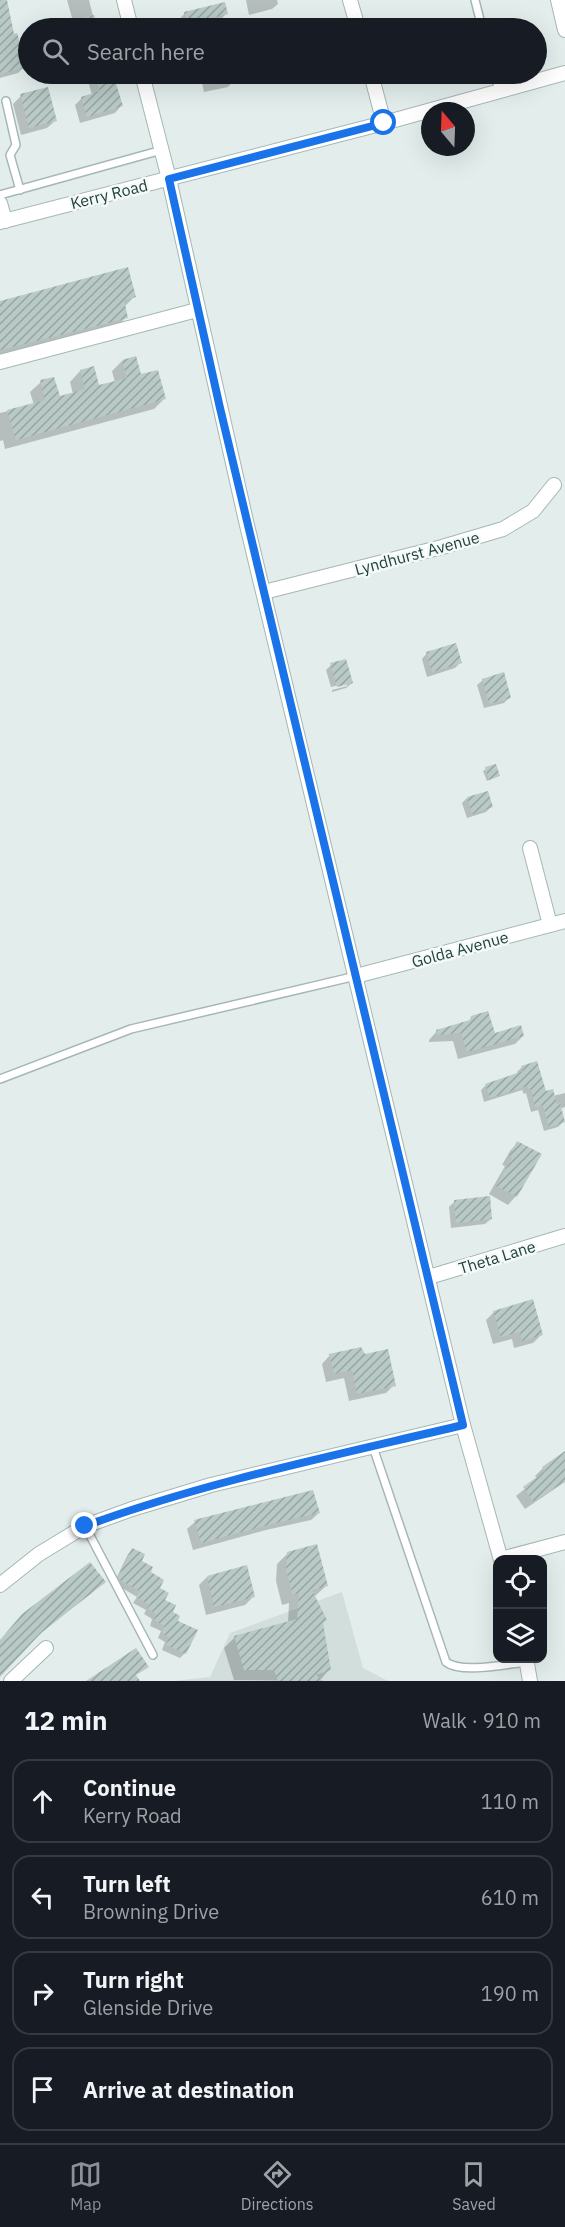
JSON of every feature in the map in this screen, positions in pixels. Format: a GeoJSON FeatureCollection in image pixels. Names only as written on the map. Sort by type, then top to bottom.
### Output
{"type":"FeatureCollection","features":[{"type":"Feature","properties":{"kind":"street"},"geometry":{"type":"LineString","coordinates":[[124,0],[128,18]]}},
{"type":"Feature","properties":{"kind":"street"},"geometry":{"type":"LineString","coordinates":[[350,0],[355,18]]}},
{"type":"Feature","properties":{"kind":"street"},"geometry":{"type":"LineString","coordinates":[[558,0],[565,30]]}},
{"type":"Feature","properties":{"kind":"street","name":"Kerry Road"},"geometry":{"type":"LineString","coordinates":[[547,78],[565,73]]}},
{"type":"Feature","properties":{"kind":"street"},"geometry":{"type":"LineString","coordinates":[[145,84],[463,1425],[500,1555]]}},
{"type":"Feature","properties":{"kind":"street"},"geometry":{"type":"LineString","coordinates":[[373,84],[384,123]]}},
{"type":"Feature","properties":{"kind":"street","name":"Kerry Road"},"geometry":{"type":"LineString","coordinates":[[2,221],[527,84]]}},
{"type":"Feature","properties":{"kind":"street"},"geometry":{"type":"LineString","coordinates":[[0,203],[2,221]]}},
{"type":"Feature","properties":{"kind":"street"},"geometry":{"type":"LineString","coordinates":[[0,362],[198,310]]}},
{"type":"Feature","properties":{"kind":"street","name":"Lyndhurst Avenue"},"geometry":{"type":"LineString","coordinates":[[264,592],[442,547],[503,529],[533,511],[555,485]]}},
{"type":"Feature","properties":{"kind":"street"},"geometry":{"type":"LineString","coordinates":[[530,848],[550,925]]}},
{"type":"Feature","properties":{"kind":"street","name":"Golda Avenue"},"geometry":{"type":"LineString","coordinates":[[356,976],[565,921]]}},
{"type":"Feature","properties":{"kind":"street","name":"Theta Lane"},"geometry":{"type":"LineString","coordinates":[[429,1277],[565,1236]]}},
{"type":"Feature","properties":{"kind":"street"},"geometry":{"type":"LineString","coordinates":[[0,1585],[39,1554],[85,1526],[132,1509],[211,1485],[463,1425]]}},
{"type":"Feature","properties":{"kind":"street"},"geometry":{"type":"LineString","coordinates":[[516,1555],[565,1542]]}},
{"type":"Feature","properties":{"kind":"street"},"geometry":{"type":"LineString","coordinates":[[11,1681],[46,1648]]}},
{"type":"Feature","properties":{"kind":"street"},"geometry":{"type":"LineString","coordinates":[[527,1663],[530,1681]]}},
{"type":"Feature","properties":{"kind":"lane"},"geometry":{"type":"LineString","coordinates":[[474,0],[480,18]]}},
{"type":"Feature","properties":{"kind":"lane"},"geometry":{"type":"LineString","coordinates":[[498,84],[500,92]]}},
{"type":"Feature","properties":{"kind":"lane"},"geometry":{"type":"LineString","coordinates":[[6,101],[16,145],[10,155],[20,190]]}},
{"type":"Feature","properties":{"kind":"lane"},"geometry":{"type":"LineString","coordinates":[[0,195],[162,150]]}},
{"type":"Feature","properties":{"kind":"lane"},"geometry":{"type":"LineString","coordinates":[[0,1079],[131,1029],[356,976]]}},
{"type":"Feature","properties":{"kind":"lane"},"geometry":{"type":"LineString","coordinates":[[373,1447],[446,1662],[452,1667],[465,1668],[503,1663]]}},
{"type":"Feature","properties":{"kind":"lane"},"geometry":{"type":"LineString","coordinates":[[85,1526],[153,1654]]}},
{"type":"Feature","properties":{"kind":"shaded area"},"geometry":{"type":"Polygon","coordinates":[[[342,1592],[363,1668],[388,1681],[174,1681],[210,1677],[230,1633],[342,1592]]]}},
{"type":"Feature","properties":{"kind":"building"},"geometry":{"type":"Polygon","coordinates":[[[0,0],[7,0],[14,34],[17,33],[18,36],[18,69],[0,74],[0,0]]]}},
{"type":"Feature","properties":{"kind":"building"},"geometry":{"type":"Polygon","coordinates":[[[225,2],[228,14],[211,18],[186,18],[184,12],[225,2]]]}},
{"type":"Feature","properties":{"kind":"building"},"geometry":{"type":"Polygon","coordinates":[[[98,84],[116,84],[123,106],[87,117],[81,97],[100,91],[98,84]]]}},
{"type":"Feature","properties":{"kind":"building"},"geometry":{"type":"Polygon","coordinates":[[[48,87],[57,121],[29,128],[20,94],[48,87]]]}},
{"type":"Feature","properties":{"kind":"building"},"geometry":{"type":"Polygon","coordinates":[[[128,267],[136,297],[124,300],[128,318],[0,350],[0,301],[128,267]]]}},
{"type":"Feature","properties":{"kind":"building"},"geometry":{"type":"Polygon","coordinates":[[[136,356],[141,374],[158,370],[166,399],[16,440],[7,410],[45,400],[40,380],[54,377],[60,396],[85,389],[80,370],[94,366],[99,385],[127,378],[122,360],[136,356]]]}},
{"type":"Feature","properties":{"kind":"building"},"geometry":{"type":"Polygon","coordinates":[[[456,643],[462,663],[432,672],[426,652],[456,643]]]}},
{"type":"Feature","properties":{"kind":"building"},"geometry":{"type":"Polygon","coordinates":[[[346,659],[353,683],[337,687],[330,663],[346,659]]]}},
{"type":"Feature","properties":{"kind":"building"},"geometry":{"type":"Polygon","coordinates":[[[504,672],[511,698],[489,704],[482,679],[504,672]]]}},
{"type":"Feature","properties":{"kind":"building"},"geometry":{"type":"Polygon","coordinates":[[[496,764],[500,776],[489,780],[485,767],[496,764]]]}},
{"type":"Feature","properties":{"kind":"building"},"geometry":{"type":"Polygon","coordinates":[[[488,791],[493,807],[472,814],[467,797],[488,791]]]}},
{"type":"Feature","properties":{"kind":"building"},"geometry":{"type":"Polygon","coordinates":[[[488,1011],[495,1033],[521,1025],[524,1036],[467,1052],[461,1033],[437,1035],[436,1030],[470,1020],[471,1016],[488,1011]]]}},
{"type":"Feature","properties":{"kind":"building"},"geometry":{"type":"Polygon","coordinates":[[[537,1061],[546,1091],[553,1089],[565,1122],[549,1127],[543,1105],[535,1107],[531,1089],[529,1090],[527,1086],[490,1098],[485,1084],[523,1071],[521,1066],[537,1061]]]}},
{"type":"Feature","properties":{"kind":"building"},"geometry":{"type":"Polygon","coordinates":[[[517,1141],[542,1154],[517,1197],[496,1186],[512,1158],[509,1156],[517,1141]]]}},
{"type":"Feature","properties":{"kind":"building"},"geometry":{"type":"Polygon","coordinates":[[[490,1196],[492,1219],[456,1223],[454,1200],[490,1196]]]}},
{"type":"Feature","properties":{"kind":"building"},"geometry":{"type":"Polygon","coordinates":[[[533,1299],[543,1335],[522,1341],[520,1332],[501,1337],[493,1311],[533,1299]]]}},
{"type":"Feature","properties":{"kind":"building"},"geometry":{"type":"Polygon","coordinates":[[[361,1347],[365,1354],[388,1349],[396,1386],[357,1394],[352,1370],[334,1374],[329,1354],[361,1347]]]}},
{"type":"Feature","properties":{"kind":"building"},"geometry":{"type":"Polygon","coordinates":[[[565,1451],[565,1481],[534,1502],[523,1487],[545,1471],[542,1467],[565,1451]]]}},
{"type":"Feature","properties":{"kind":"building"},"geometry":{"type":"Polygon","coordinates":[[[313,1490],[320,1513],[201,1543],[194,1520],[313,1490]]]}},
{"type":"Feature","properties":{"kind":"building"},"geometry":{"type":"Polygon","coordinates":[[[317,1544],[328,1586],[312,1590],[327,1620],[323,1623],[331,1670],[316,1675],[323,1681],[278,1681],[274,1670],[244,1670],[234,1636],[297,1619],[299,1593],[293,1595],[286,1570],[287,1552],[317,1544]]]}},
{"type":"Feature","properties":{"kind":"building"},"geometry":{"type":"Polygon","coordinates":[[[132,1548],[145,1554],[142,1561],[153,1567],[151,1572],[164,1580],[160,1588],[169,1593],[165,1600],[176,1605],[173,1612],[180,1616],[178,1621],[198,1630],[186,1654],[166,1645],[169,1637],[162,1633],[165,1626],[154,1620],[156,1614],[147,1608],[150,1605],[136,1597],[140,1591],[118,1577],[132,1548]]]}},
{"type":"Feature","properties":{"kind":"building"},"geometry":{"type":"Polygon","coordinates":[[[90,1562],[106,1582],[42,1632],[0,1677],[0,1640],[22,1614],[90,1562]]]}},
{"type":"Feature","properties":{"kind":"building"},"geometry":{"type":"Polygon","coordinates":[[[247,1565],[255,1597],[214,1607],[207,1576],[247,1565]]]}},
{"type":"Feature","properties":{"kind":"building"},"geometry":{"type":"Polygon","coordinates":[[[136,1648],[149,1667],[136,1675],[140,1681],[86,1681],[136,1648]]]}},
{"type":"Feature","properties":{"kind":"route"},"geometry":{"type":"LineString","coordinates":[[85,1526],[211,1485],[463,1425],[246,521],[169,179],[384,123]]}}]}
